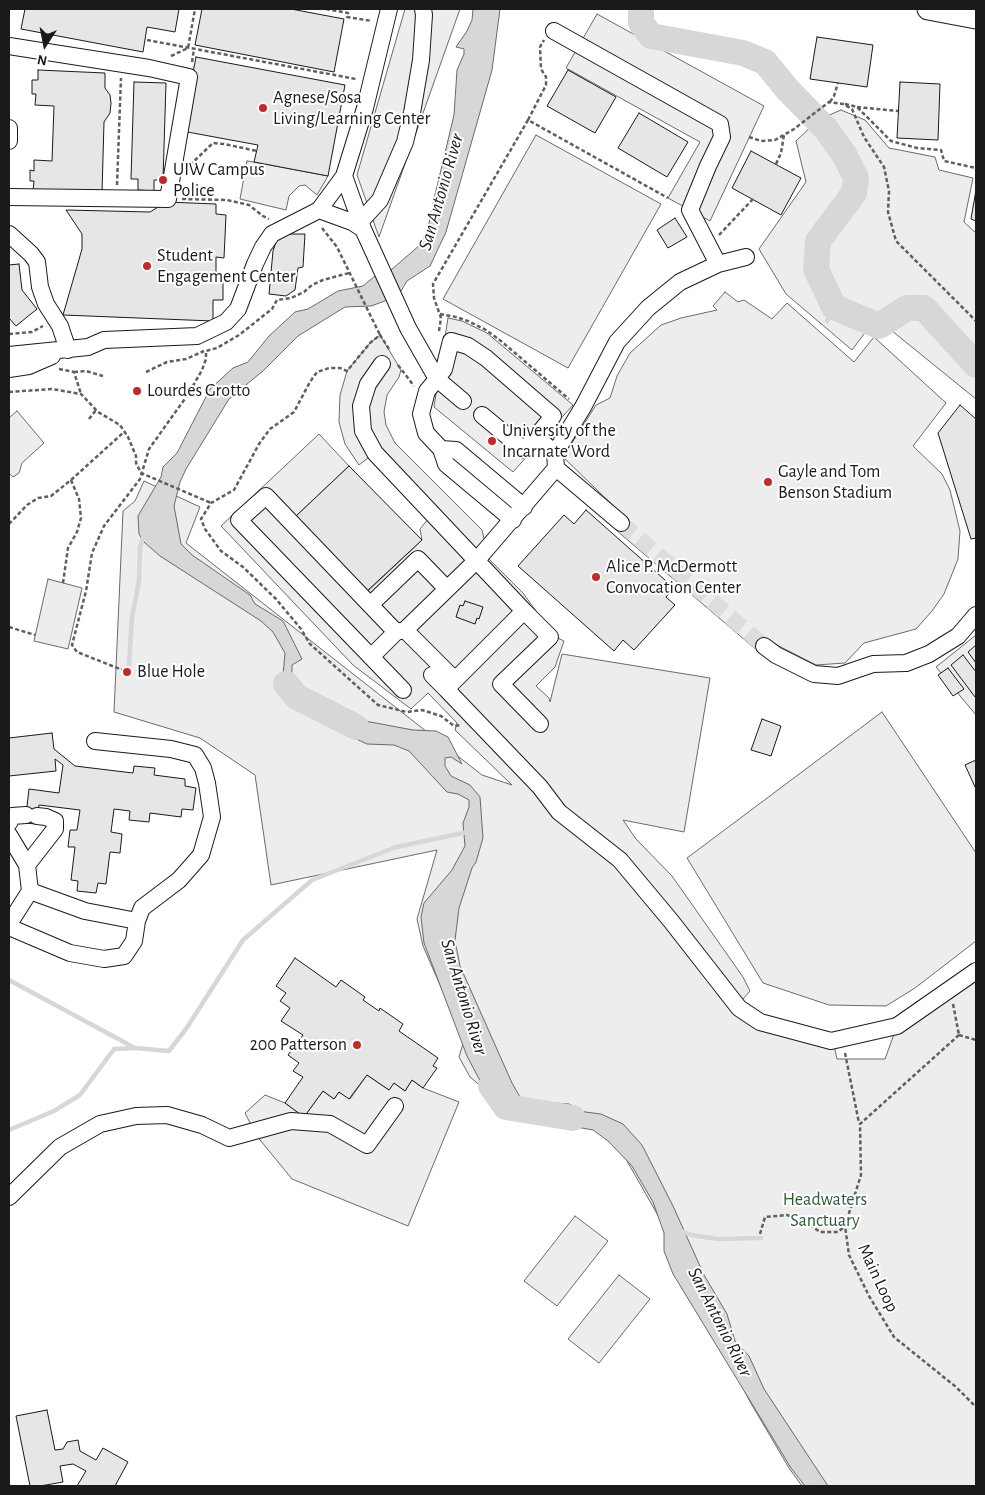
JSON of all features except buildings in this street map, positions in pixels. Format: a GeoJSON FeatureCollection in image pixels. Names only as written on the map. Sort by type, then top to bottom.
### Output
{"type":"FeatureCollection","features":[{"type":"Feature","properties":{"kind":"main road"},"geometry":{"type":"LineString","coordinates":[[928,9],[976,18]]}},
{"type":"Feature","properties":{"kind":"street"},"geometry":{"type":"LineString","coordinates":[[362,226],[380,200],[405,142],[421,60],[424,26],[423,9]]}},
{"type":"Feature","properties":{"kind":"street"},"geometry":{"type":"LineString","coordinates":[[9,355],[60,352],[88,347],[104,340],[197,336],[226,322],[238,309],[263,246],[272,234],[318,210],[344,176],[366,108],[387,16]]}},
{"type":"Feature","properties":{"kind":"street"},"geometry":{"type":"LineString","coordinates":[[554,31],[720,124],[722,137],[690,210],[718,264]]}},
{"type":"Feature","properties":{"kind":"street"},"geometry":{"type":"LineString","coordinates":[[9,46],[189,77],[168,199],[9,197]]}},
{"type":"Feature","properties":{"kind":"street"},"geometry":{"type":"LineString","coordinates":[[9,128],[9,141]]}},
{"type":"Feature","properties":{"kind":"street"},"geometry":{"type":"LineString","coordinates":[[344,176],[362,226],[408,328],[436,379],[463,401]]}},
{"type":"Feature","properties":{"kind":"street"},"geometry":{"type":"LineString","coordinates":[[318,210],[362,226]]}},
{"type":"Feature","properties":{"kind":"street"},"geometry":{"type":"LineString","coordinates":[[9,234],[37,262],[40,287],[46,304],[56,320],[60,352]]}},
{"type":"Feature","properties":{"kind":"street"},"geometry":{"type":"LineString","coordinates":[[371,657],[477,560],[524,507],[556,460],[617,342],[648,308],[680,282],[718,264],[746,257]]}},
{"type":"Feature","properties":{"kind":"street"},"geometry":{"type":"LineString","coordinates":[[482,415],[524,450],[553,416],[486,358],[468,346],[452,341],[444,368],[427,391],[421,414],[426,433],[441,449],[446,464],[513,520]]}},
{"type":"Feature","properties":{"kind":"street"},"geometry":{"type":"LineString","coordinates":[[9,369],[30,366],[60,352]]}},
{"type":"Feature","properties":{"kind":"street"},"geometry":{"type":"LineString","coordinates":[[382,364],[368,384],[361,406],[363,431],[375,453],[550,637],[501,684],[540,724]]}},
{"type":"Feature","properties":{"kind":"street"},"geometry":{"type":"LineString","coordinates":[[536,437],[556,460],[621,524]]}},
{"type":"Feature","properties":{"kind":"street"},"geometry":{"type":"LineString","coordinates":[[441,449],[456,450],[524,507]]}},
{"type":"Feature","properties":{"kind":"street"},"geometry":{"type":"LineString","coordinates":[[403,690],[239,520],[266,496],[370,605],[401,631],[540,787],[559,812],[620,860],[671,921],[739,1008],[760,1022],[831,1041],[897,1026],[976,971]]}},
{"type":"Feature","properties":{"kind":"street"},"geometry":{"type":"LineString","coordinates":[[370,605],[418,560],[447,589]]}},
{"type":"Feature","properties":{"kind":"street"},"geometry":{"type":"LineString","coordinates":[[450,684],[524,611]]}},
{"type":"Feature","properties":{"kind":"street"},"geometry":{"type":"LineString","coordinates":[[764,646],[776,655],[814,674],[838,676],[873,664],[906,663],[929,654],[958,636],[976,615]]}},
{"type":"Feature","properties":{"kind":"street"},"geometry":{"type":"LineString","coordinates":[[432,675],[450,684]]}},
{"type":"Feature","properties":{"kind":"street"},"geometry":{"type":"LineString","coordinates":[[9,835],[27,865],[30,891],[9,926],[70,953],[104,960],[124,956],[134,940],[137,921],[142,908],[179,880],[201,855],[212,817],[203,768],[195,754],[172,749],[95,741]]}},
{"type":"Feature","properties":{"kind":"street"},"geometry":{"type":"LineString","coordinates":[[9,822],[12,816],[46,817],[54,821],[55,829],[27,865]]}},
{"type":"Feature","properties":{"kind":"street"},"geometry":{"type":"LineString","coordinates":[[30,891],[85,911],[137,921]]}},
{"type":"Feature","properties":{"kind":"street"},"geometry":{"type":"LineString","coordinates":[[9,1197],[60,1147],[100,1124],[136,1116],[167,1115],[202,1125],[228,1138],[291,1121],[330,1124],[367,1145],[395,1106]]}},
{"type":"Feature","properties":{"kind":"path"},"geometry":{"type":"LineString","coordinates":[[188,48],[195,9]]}},
{"type":"Feature","properties":{"kind":"path"},"geometry":{"type":"LineString","coordinates":[[326,9],[348,13],[347,17],[387,16]]}},
{"type":"Feature","properties":{"kind":"path"},"geometry":{"type":"LineString","coordinates":[[425,359],[440,329],[440,314],[434,298],[433,284],[528,120],[546,84],[546,77],[541,69],[540,47],[549,28],[554,31]]}},
{"type":"Feature","properties":{"kind":"path"},"geometry":{"type":"LineString","coordinates":[[147,40],[372,82]]}},
{"type":"Feature","properties":{"kind":"path"},"geometry":{"type":"LineString","coordinates":[[117,198],[121,64]]}},
{"type":"Feature","properties":{"kind":"path"},"geometry":{"type":"LineString","coordinates":[[750,137],[761,141],[775,140],[794,129],[829,102],[834,96],[838,83]]}},
{"type":"Feature","properties":{"kind":"path"},"geometry":{"type":"LineString","coordinates":[[829,102],[898,111]]}},
{"type":"Feature","properties":{"kind":"path"},"geometry":{"type":"LineString","coordinates":[[843,104],[852,109],[864,137],[884,166],[889,191],[888,212],[896,241],[976,321]]}},
{"type":"Feature","properties":{"kind":"path"},"geometry":{"type":"LineString","coordinates":[[857,107],[891,141],[917,148],[940,150],[944,161],[976,168]]}},
{"type":"Feature","properties":{"kind":"path"},"geometry":{"type":"LineString","coordinates":[[528,120],[668,198]]}},
{"type":"Feature","properties":{"kind":"path"},"geometry":{"type":"LineString","coordinates":[[776,164],[781,153],[784,135]]}},
{"type":"Feature","properties":{"kind":"path"},"geometry":{"type":"LineString","coordinates":[[170,185],[213,143],[256,151]]}},
{"type":"Feature","properties":{"kind":"path"},"geometry":{"type":"LineString","coordinates":[[730,225],[753,199]]}},
{"type":"Feature","properties":{"kind":"path"},"geometry":{"type":"LineString","coordinates":[[146,372],[167,362],[186,360],[217,348],[240,335],[272,309],[277,300],[291,298],[323,280],[349,273]]}},
{"type":"Feature","properties":{"kind":"path"},"geometry":{"type":"LineString","coordinates":[[357,289],[380,335]]}},
{"type":"Feature","properties":{"kind":"path"},"geometry":{"type":"LineString","coordinates":[[440,314],[462,319],[486,330],[576,404],[583,407]]}},
{"type":"Feature","properties":{"kind":"path"},"geometry":{"type":"LineString","coordinates":[[9,334],[32,332],[56,320]]}},
{"type":"Feature","properties":{"kind":"path"},"geometry":{"type":"LineString","coordinates":[[125,671],[77,652],[72,645],[86,591],[92,553],[112,513],[135,485],[149,449],[202,370],[206,359],[206,351]]}},
{"type":"Feature","properties":{"kind":"path"},"geometry":{"type":"LineString","coordinates":[[60,352],[51,368],[74,372],[86,371],[103,376]]}},
{"type":"Feature","properties":{"kind":"path"},"geometry":{"type":"LineString","coordinates":[[74,372],[81,394],[96,410],[120,425],[128,437],[141,473],[211,503]]}},
{"type":"Feature","properties":{"kind":"path"},"geometry":{"type":"LineString","coordinates":[[9,392],[52,389],[81,394]]}},
{"type":"Feature","properties":{"kind":"path"},"geometry":{"type":"LineString","coordinates":[[89,420],[96,410]]}},
{"type":"Feature","properties":{"kind":"path"},"geometry":{"type":"LineString","coordinates":[[9,524],[27,505],[38,498],[51,496],[72,480],[124,432]]}},
{"type":"Feature","properties":{"kind":"path"},"geometry":{"type":"LineString","coordinates":[[63,583],[68,548],[82,518],[79,499],[72,480]]}},
{"type":"Feature","properties":{"kind":"path"},"geometry":{"type":"LineString","coordinates":[[9,627],[35,635]]}},
{"type":"Feature","properties":{"kind":"path"},"geometry":{"type":"LineString","coordinates":[[945,993],[952,1002],[959,1035]]}},
{"type":"Feature","properties":{"kind":"path"},"geometry":{"type":"LineString","coordinates":[[959,1035],[976,1040]]}},
{"type":"Feature","properties":{"kind":"path"},"geometry":{"type":"LineString","coordinates":[[860,1124],[959,1035]]}},
{"type":"Feature","properties":{"kind":"path","name":"Main Loop"},"geometry":{"type":"LineString","coordinates":[[831,1041],[844,1050],[860,1124],[861,1175],[845,1226],[849,1255],[869,1296],[894,1337],[956,1386],[976,1407]]}},
{"type":"Feature","properties":{"kind":"path"},"geometry":{"type":"LineString","coordinates":[[760,1234],[765,1217],[787,1215],[806,1222],[820,1232],[838,1232],[845,1226]]}},
{"type":"Feature","properties":{"kind":"shaded area"},"geometry":{"type":"Polygon","coordinates":[[[405,9],[460,9],[379,237],[357,175],[405,9]]]}},
{"type":"Feature","properties":{"kind":"shaded area"},"geometry":{"type":"Polygon","coordinates":[[[597,14],[764,106],[710,221],[668,198],[700,142],[566,68],[597,14]]]}},
{"type":"Feature","properties":{"kind":"shaded area"},"geometry":{"type":"Polygon","coordinates":[[[841,110],[865,120],[889,148],[935,157],[939,170],[973,178],[964,222],[976,233],[976,399],[876,318],[852,350],[786,294],[759,249],[806,182],[796,141],[818,120],[841,110]]]}},
{"type":"Feature","properties":{"kind":"shaded area"},"geometry":{"type":"Polygon","coordinates":[[[536,135],[661,204],[568,368],[443,299],[536,135]]]}},
{"type":"Feature","properties":{"kind":"shaded area"},"geometry":{"type":"Polygon","coordinates":[[[247,161],[328,176],[317,195],[305,185],[299,186],[289,196],[286,210],[240,199],[247,161]]]}},
{"type":"Feature","properties":{"kind":"shaded area","name":"Gayle and Tom Benson Stadium"},"geometry":{"type":"Polygon","coordinates":[[[725,292],[738,302],[744,300],[772,319],[787,303],[854,362],[874,337],[946,403],[913,446],[942,474],[950,490],[960,531],[958,559],[944,594],[916,629],[864,643],[845,663],[816,665],[769,641],[759,652],[616,530],[625,517],[563,457],[596,405],[610,398],[617,376],[630,353],[661,325],[681,318],[717,310],[713,306],[725,292]]]}},
{"type":"Feature","properties":{"kind":"shaded area"},"geometry":{"type":"Polygon","coordinates":[[[448,318],[462,321],[487,333],[573,405],[513,472],[434,407],[448,318]]]}},
{"type":"Feature","properties":{"kind":"shaded area","name":"Headwaters Sanctuary"},"geometry":{"type":"Polygon","coordinates":[[[380,335],[401,370],[399,377],[387,395],[384,412],[386,425],[395,443],[482,530],[489,559],[523,593],[554,636],[564,641],[555,667],[536,686],[549,698],[550,702],[562,654],[710,678],[684,832],[623,820],[636,839],[672,876],[743,977],[750,991],[736,1007],[834,1045],[837,1059],[885,1059],[897,1026],[976,971],[976,1486],[802,1486],[789,1468],[749,1400],[668,1233],[619,1147],[592,1116],[569,1104],[511,1100],[490,1094],[470,1077],[459,1057],[464,1040],[423,946],[417,919],[437,850],[271,885],[255,775],[200,738],[114,712],[123,511],[135,501],[144,481],[200,507],[186,543],[482,775],[512,785],[455,730],[457,723],[428,693],[411,709],[353,665],[221,526],[319,434],[349,466],[295,517],[367,592],[422,540],[420,529],[428,519],[368,458],[359,465],[345,444],[339,422],[340,395],[347,371],[370,343],[380,335]]]}},
{"type":"Feature","properties":{"kind":"shaded area"},"geometry":{"type":"Polygon","coordinates":[[[17,411],[44,443],[22,463],[19,473],[13,477],[9,473],[9,418],[17,411]]]}},
{"type":"Feature","properties":{"kind":"shaded area"},"geometry":{"type":"Polygon","coordinates":[[[48,579],[82,588],[68,649],[34,641],[48,579]]]}},
{"type":"Feature","properties":{"kind":"shaded area"},"geometry":{"type":"Polygon","coordinates":[[[976,635],[976,715],[936,667],[976,635]]]}},
{"type":"Feature","properties":{"kind":"shaded area"},"geometry":{"type":"Polygon","coordinates":[[[882,712],[976,853],[976,941],[915,988],[886,1006],[829,1005],[763,983],[687,858],[882,712]]]}},
{"type":"Feature","properties":{"kind":"shaded area"},"geometry":{"type":"Polygon","coordinates":[[[367,1075],[389,1090],[394,1083],[405,1091],[412,1080],[423,1088],[459,1102],[408,1226],[292,1179],[256,1135],[245,1113],[265,1095],[285,1103],[304,1117],[323,1091],[334,1099],[339,1092],[350,1099],[367,1075]]]}},
{"type":"Feature","properties":{"kind":"shaded area"},"geometry":{"type":"Polygon","coordinates":[[[575,1216],[608,1241],[557,1306],[524,1281],[575,1216]]]}},
{"type":"Feature","properties":{"kind":"shaded area"},"geometry":{"type":"Polygon","coordinates":[[[619,1275],[650,1299],[599,1363],[568,1339],[619,1275]]]}},
{"type":"Feature","properties":{"kind":"water"},"geometry":{"type":"Polygon","coordinates":[[[473,9],[500,9],[492,70],[446,232],[430,266],[407,281],[401,291],[385,301],[371,306],[345,307],[298,336],[264,370],[229,399],[186,469],[180,482],[174,506],[181,544],[192,555],[250,595],[255,604],[283,621],[302,659],[292,665],[292,682],[320,712],[331,709],[336,705],[365,721],[413,730],[436,731],[448,737],[462,764],[451,757],[445,758],[445,766],[451,776],[470,785],[480,797],[483,838],[459,908],[455,940],[460,966],[512,1083],[524,1104],[505,1116],[498,1115],[467,1056],[424,943],[421,917],[424,903],[452,870],[465,846],[463,823],[469,807],[469,800],[458,794],[447,792],[409,751],[394,745],[367,744],[320,722],[290,700],[282,686],[285,653],[273,632],[261,621],[160,556],[144,542],[139,534],[138,516],[161,477],[163,467],[177,453],[210,389],[233,368],[248,362],[269,336],[295,312],[308,309],[338,291],[363,286],[376,275],[391,270],[421,244],[428,228],[454,115],[457,70],[464,54],[464,49],[456,47],[472,20],[473,9]]]}},
{"type":"Feature","properties":{"kind":"water"},"geometry":{"type":"Polygon","coordinates":[[[546,1107],[601,1114],[623,1124],[642,1145],[673,1206],[704,1275],[727,1314],[735,1341],[749,1356],[764,1389],[828,1486],[805,1486],[791,1468],[673,1274],[664,1251],[664,1233],[653,1202],[632,1166],[608,1141],[593,1130],[526,1118],[546,1107]]]}},
{"type":"Feature","properties":{"kind":"waterway"},"geometry":{"type":"LineString","coordinates":[[641,9],[641,23],[651,36],[743,53],[765,62],[788,90],[826,129],[845,156],[856,178],[854,193],[818,241],[816,269],[834,307],[879,326],[907,308],[924,308],[976,365]]}},
{"type":"Feature","properties":{"kind":"waterway"},"geometry":{"type":"LineString","coordinates":[[827,321],[834,307]]}},
{"type":"Feature","properties":{"kind":"waterway"},"geometry":{"type":"LineString","coordinates":[[127,672],[132,617],[139,581],[140,547],[144,535]]}},
{"type":"Feature","properties":{"kind":"waterway","name":"San Antonio River"},"geometry":{"type":"LineString","coordinates":[[286,684],[297,697],[356,727]]}},
{"type":"Feature","properties":{"kind":"waterway"},"geometry":{"type":"LineString","coordinates":[[9,1130],[54,1111],[80,1095],[114,1049],[135,1048],[169,1051],[186,1029],[243,940],[312,880],[396,847],[468,832]]}},
{"type":"Feature","properties":{"kind":"waterway"},"geometry":{"type":"LineString","coordinates":[[9,980],[135,1048]]}},
{"type":"Feature","properties":{"kind":"waterway","name":"San Antonio River"},"geometry":{"type":"LineString","coordinates":[[491,1086],[506,1107],[573,1118]]}},
{"type":"Feature","properties":{"kind":"waterway"},"geometry":{"type":"LineString","coordinates":[[681,1231],[691,1235],[718,1239],[761,1238]]}},
{"type":"Feature","properties":{"kind":"tunnel"},"geometry":{"type":"LineString","coordinates":[[621,523],[764,646]]}},
{"type":"Feature","properties":{"kind":"place","name":"Agnese/Sosa Living/Learning Center"},"geometry":{"type":"Point","coordinates":[263,108]}},
{"type":"Feature","properties":{"kind":"place","name":"UIW Campus Police"},"geometry":{"type":"Point","coordinates":[163,180]}},
{"type":"Feature","properties":{"kind":"place","name":"Student Engagement Center"},"geometry":{"type":"Point","coordinates":[147,266]}},
{"type":"Feature","properties":{"kind":"place","name":"Lourdes Grotto"},"geometry":{"type":"Point","coordinates":[137,391]}},
{"type":"Feature","properties":{"kind":"place","name":"University of the Incarnate Word"},"geometry":{"type":"Point","coordinates":[492,441]}},
{"type":"Feature","properties":{"kind":"place","name":"Gayle and Tom Benson Stadium"},"geometry":{"type":"Point","coordinates":[768,482]}},
{"type":"Feature","properties":{"kind":"place","name":"Alice P. McDermott Convocation Center"},"geometry":{"type":"Point","coordinates":[596,577]}},
{"type":"Feature","properties":{"kind":"place","name":"Blue Hole"},"geometry":{"type":"Point","coordinates":[127,672]}},
{"type":"Feature","properties":{"kind":"place","name":"200 Patterson"},"geometry":{"type":"Point","coordinates":[357,1045]}}]}
